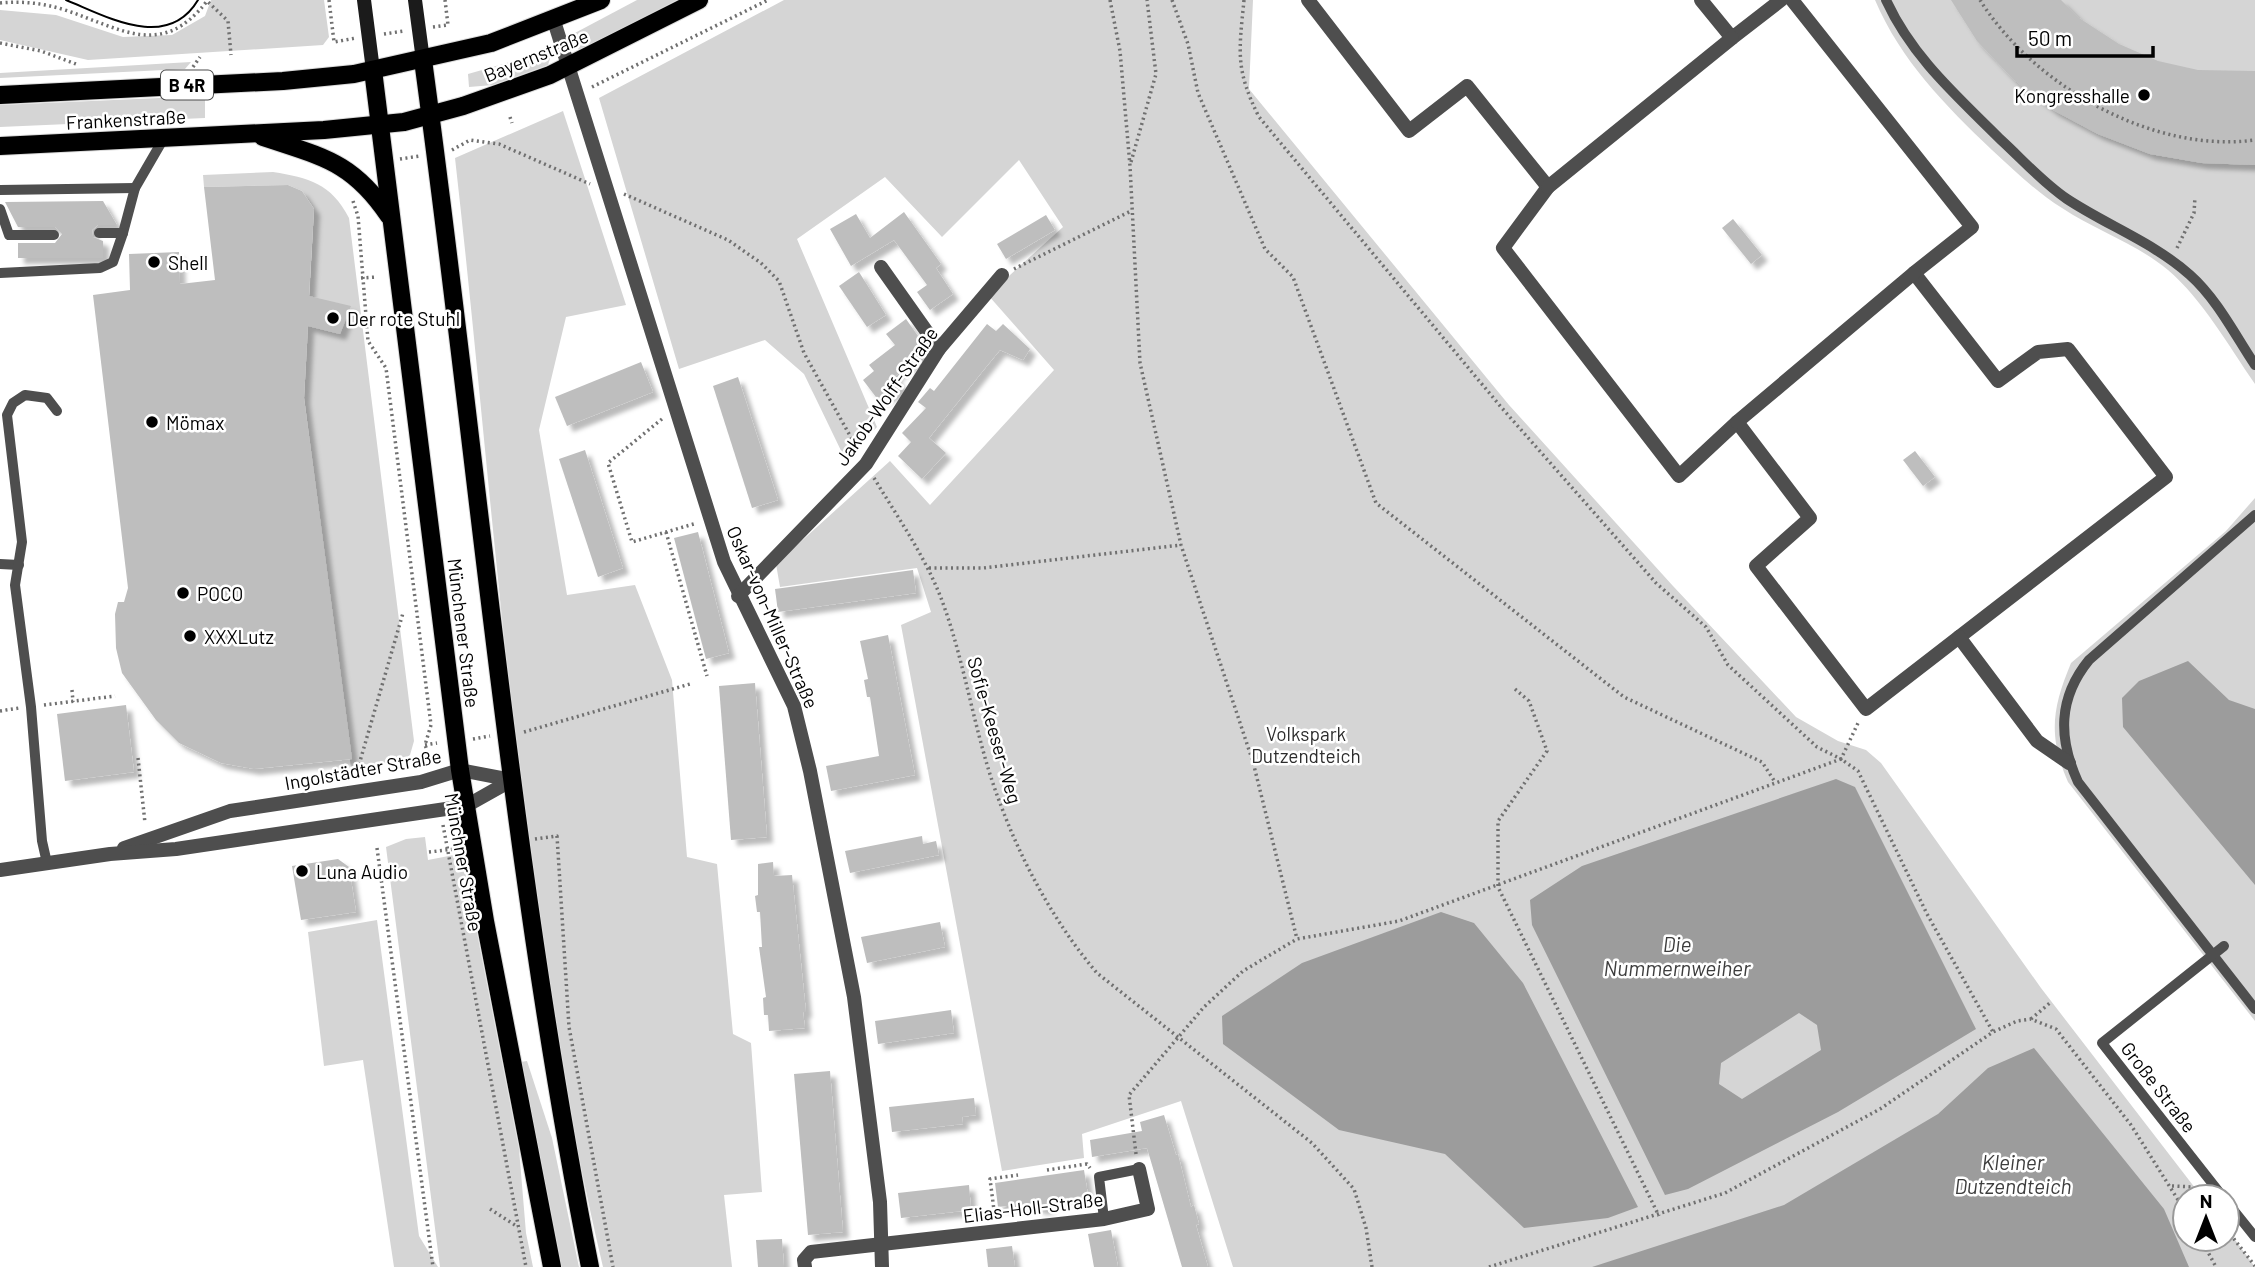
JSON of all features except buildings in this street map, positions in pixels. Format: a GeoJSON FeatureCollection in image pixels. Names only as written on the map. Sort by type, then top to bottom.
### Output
{"type":"FeatureCollection","features":[{"type":"Feature","properties":{"kind":"main road","name":"Münchener Straße"},"geometry":{"type":"LineString","coordinates":[[364,0],[460,770],[552,1267]]}},
{"type":"Feature","properties":{"kind":"main road","name":"Münchener Straße"},"geometry":{"type":"LineString","coordinates":[[415,0],[519,841],[558,1099],[590,1267]]}},
{"type":"Feature","properties":{"kind":"main road","name":"Bayernstraße"},"geometry":{"type":"LineString","coordinates":[[373,70],[423,61],[491,43],[554,21],[601,0]]}},
{"type":"Feature","properties":{"kind":"main road","name":"Bayernstraße"},"geometry":{"type":"LineString","coordinates":[[380,126],[430,116],[518,88],[569,67],[699,0]]}},
{"type":"Feature","properties":{"kind":"main road","name":"Frankenstraße"},"geometry":{"type":"LineString","coordinates":[[0,94],[283,81],[373,70]]}},
{"type":"Feature","properties":{"kind":"main road","name":"Frankenstraße"},"geometry":{"type":"LineString","coordinates":[[0,146],[380,126]]}},
{"type":"Feature","properties":{"kind":"main road"},"geometry":{"type":"LineString","coordinates":[[253,134],[337,163],[370,190],[391,219]]}},
{"type":"Feature","properties":{"kind":"street"},"geometry":{"type":"LineString","coordinates":[[1308,0],[1409,131],[1467,86],[1548,187]]}},
{"type":"Feature","properties":{"kind":"street"},"geometry":{"type":"LineString","coordinates":[[1701,0],[1732,38]]}},
{"type":"Feature","properties":{"kind":"street"},"geometry":{"type":"LineString","coordinates":[[1781,0],[1548,187],[1503,248],[1679,476],[1737,422],[1972,227],[1792,0]]}},
{"type":"Feature","properties":{"kind":"street","name":"Oskar-von-Miller-Straße"},"geometry":{"type":"LineString","coordinates":[[554,21],[710,520],[738,596],[794,706],[810,771],[854,997],[880,1202],[882,1267]]}},
{"type":"Feature","properties":{"kind":"street"},"geometry":{"type":"LineString","coordinates":[[881,267],[939,349]]}},
{"type":"Feature","properties":{"kind":"street"},"geometry":{"type":"LineString","coordinates":[[1737,422],[1810,518],[1756,566],[1866,709],[2165,477],[2068,349],[2038,352],[1998,381],[1914,273]]}},
{"type":"Feature","properties":{"kind":"street","name":"Jakob-Wolff-Straße"},"geometry":{"type":"LineString","coordinates":[[738,596],[866,464],[939,349],[1002,275]]}},
{"type":"Feature","properties":{"kind":"street"},"geometry":{"type":"LineString","coordinates":[[1959,637],[2037,741],[2069,762]]}},
{"type":"Feature","properties":{"kind":"street","name":"Ingolstädter Straße"},"geometry":{"type":"LineString","coordinates":[[110,854],[230,811],[434,778],[460,770],[512,780]]}},
{"type":"Feature","properties":{"kind":"street","name":"Ingolstädter Straße"},"geometry":{"type":"LineString","coordinates":[[0,870],[110,854],[176,849],[466,806],[512,780]]}},
{"type":"Feature","properties":{"kind":"street","name":"Elias-Holl-Straße"},"geometry":{"type":"LineString","coordinates":[[805,1267],[804,1260],[811,1252],[1104,1219],[1148,1209],[1139,1169]]}},
{"type":"Feature","properties":{"kind":"lane"},"geometry":{"type":"LineString","coordinates":[[1886,0],[1911,44],[1932,72],[2039,178],[2068,200],[2172,259],[2212,299],[2255,365]]}},
{"type":"Feature","properties":{"kind":"lane"},"geometry":{"type":"LineString","coordinates":[[0,273],[100,268],[113,262],[135,188],[164,138]]}},
{"type":"Feature","properties":{"kind":"lane"},"geometry":{"type":"LineString","coordinates":[[0,190],[135,188]]}},
{"type":"Feature","properties":{"kind":"lane"},"geometry":{"type":"LineString","coordinates":[[32,189],[36,202]]}},
{"type":"Feature","properties":{"kind":"lane"},"geometry":{"type":"LineString","coordinates":[[0,209],[9,235],[54,235]]}},
{"type":"Feature","properties":{"kind":"lane"},"geometry":{"type":"LineString","coordinates":[[99,233],[123,233]]}},
{"type":"Feature","properties":{"kind":"lane"},"geometry":{"type":"LineString","coordinates":[[47,863],[42,841],[31,707],[15,585],[22,542],[6,415],[13,403],[25,395],[47,398],[57,411]]}},
{"type":"Feature","properties":{"kind":"lane"},"geometry":{"type":"LineString","coordinates":[[2255,514],[2089,660],[2076,676],[2062,715],[2069,762],[2078,782],[2255,1009]]}},
{"type":"Feature","properties":{"kind":"lane"},"geometry":{"type":"LineString","coordinates":[[0,564],[19,565]]}},
{"type":"Feature","properties":{"kind":"lane"},"geometry":{"type":"LineString","coordinates":[[2213,955],[2224,946]]}},
{"type":"Feature","properties":{"kind":"lane","name":"Große Straße"},"geometry":{"type":"LineString","coordinates":[[2212,1183],[2102,1043],[2213,955]]}},
{"type":"Feature","properties":{"kind":"lane"},"geometry":{"type":"LineString","coordinates":[[1104,1219],[1099,1177],[1139,1169]]}},
{"type":"Feature","properties":{"kind":"lane"},"geometry":{"type":"LineString","coordinates":[[2241,1220],[2255,1237]]}},
{"type":"Feature","properties":{"kind":"path"},"geometry":{"type":"LineString","coordinates":[[329,0],[334,42],[448,25],[445,0]]}},
{"type":"Feature","properties":{"kind":"path"},"geometry":{"type":"LineString","coordinates":[[577,94],[768,0]]}},
{"type":"Feature","properties":{"kind":"path"},"geometry":{"type":"LineString","coordinates":[[1110,0],[1120,51],[1130,166],[1140,363],[1181,545],[1253,762],[1297,939]]}},
{"type":"Feature","properties":{"kind":"path"},"geometry":{"type":"LineString","coordinates":[[1130,166],[1156,74],[1147,0]]}},
{"type":"Feature","properties":{"kind":"path"},"geometry":{"type":"LineString","coordinates":[[1172,0],[1188,44],[1198,93],[1265,248],[1293,277],[1377,503],[1623,697],[1762,762],[1775,782]]}},
{"type":"Feature","properties":{"kind":"path"},"geometry":{"type":"LineString","coordinates":[[1244,0],[1238,57],[1243,86],[1259,117],[1502,407],[1656,583],[1706,627],[1728,665],[1817,747],[1858,771],[1927,914],[1993,1032]]}},
{"type":"Feature","properties":{"kind":"path"},"geometry":{"type":"LineString","coordinates":[[1980,0],[1996,26],[2029,61],[2067,89],[2108,112],[2157,131],[2204,139],[2255,140]]}},
{"type":"Feature","properties":{"kind":"path"},"geometry":{"type":"LineString","coordinates":[[0,3],[43,4],[123,32],[146,35],[170,32],[185,24],[207,1],[228,21],[231,55]]}},
{"type":"Feature","properties":{"kind":"path"},"geometry":{"type":"LineString","coordinates":[[0,43],[41,51],[76,64]]}},
{"type":"Feature","properties":{"kind":"path"},"geometry":{"type":"LineString","coordinates":[[510,117],[512,123]]}},
{"type":"Feature","properties":{"kind":"path"},"geometry":{"type":"LineString","coordinates":[[470,139],[499,144],[590,184]]}},
{"type":"Feature","properties":{"kind":"path","name":"Sofie-Keeser-Weg"},"geometry":{"type":"LineString","coordinates":[[618,192],[728,240],[761,263],[779,281],[804,353],[928,568],[945,609],[1000,804],[1041,892],[1077,950],[1097,973],[1311,1143],[1354,1189],[1366,1228],[1372,1267]]}},
{"type":"Feature","properties":{"kind":"path"},"geometry":{"type":"LineString","coordinates":[[351,197],[358,216],[361,278],[376,277]]}},
{"type":"Feature","properties":{"kind":"path"},"geometry":{"type":"LineString","coordinates":[[2172,259],[2194,213],[2195,197]]}},
{"type":"Feature","properties":{"kind":"path"},"geometry":{"type":"LineString","coordinates":[[1002,275],[1131,211]]}},
{"type":"Feature","properties":{"kind":"path","name":"Münchner Straße"},"geometry":{"type":"LineString","coordinates":[[361,278],[368,341],[386,368],[431,725],[425,745],[431,758],[434,778]]}},
{"type":"Feature","properties":{"kind":"path"},"geometry":{"type":"LineString","coordinates":[[675,409],[608,463],[632,542],[710,520]]}},
{"type":"Feature","properties":{"kind":"path"},"geometry":{"type":"LineString","coordinates":[[666,532],[707,676]]}},
{"type":"Feature","properties":{"kind":"path"},"geometry":{"type":"LineString","coordinates":[[928,568],[983,568],[1181,545]]}},
{"type":"Feature","properties":{"kind":"path"},"geometry":{"type":"LineString","coordinates":[[356,775],[403,613]]}},
{"type":"Feature","properties":{"kind":"path"},"geometry":{"type":"LineString","coordinates":[[516,733],[537,730],[690,684]]}},
{"type":"Feature","properties":{"kind":"path"},"geometry":{"type":"LineString","coordinates":[[72,690],[74,702]]}},
{"type":"Feature","properties":{"kind":"path"},"geometry":{"type":"LineString","coordinates":[[1515,690],[1529,701],[1547,751],[1498,821],[1497,887],[1659,1216]]}},
{"type":"Feature","properties":{"kind":"path"},"geometry":{"type":"LineString","coordinates":[[0,711],[115,696]]}},
{"type":"Feature","properties":{"kind":"path"},"geometry":{"type":"LineString","coordinates":[[1139,1169],[1130,1121],[1129,1095],[1204,1007],[1243,971],[1297,939],[1399,921],[1841,759],[1866,709]]}},
{"type":"Feature","properties":{"kind":"path"},"geometry":{"type":"LineString","coordinates":[[468,739],[494,736]]}},
{"type":"Feature","properties":{"kind":"path"},"geometry":{"type":"LineString","coordinates":[[425,745],[437,743]]}},
{"type":"Feature","properties":{"kind":"path"},"geometry":{"type":"LineString","coordinates":[[138,758],[145,822]]}},
{"type":"Feature","properties":{"kind":"path","name":"Münchner Straße"},"geometry":{"type":"LineString","coordinates":[[441,810],[446,849],[526,1267]]}},
{"type":"Feature","properties":{"kind":"path"},"geometry":{"type":"LineString","coordinates":[[519,841],[557,836],[569,1027],[612,1267]]}},
{"type":"Feature","properties":{"kind":"path"},"geometry":{"type":"LineString","coordinates":[[429,852],[472,846]]}},
{"type":"Feature","properties":{"kind":"path"},"geometry":{"type":"LineString","coordinates":[[377,848],[433,1267]]}},
{"type":"Feature","properties":{"kind":"path"},"geometry":{"type":"LineString","coordinates":[[2031,1019],[2051,1002]]}},
{"type":"Feature","properties":{"kind":"path"},"geometry":{"type":"LineString","coordinates":[[1489,1267],[1659,1216],[1725,1193],[1880,1109],[1993,1032],[2017,1021],[2031,1019],[2056,1029],[2131,1125],[2171,1185]]}},
{"type":"Feature","properties":{"kind":"path"},"geometry":{"type":"LineString","coordinates":[[1047,1170],[1087,1164],[1099,1177]]}},
{"type":"Feature","properties":{"kind":"path"},"geometry":{"type":"LineString","coordinates":[[996,1232],[990,1179],[1018,1175]]}},
{"type":"Feature","properties":{"kind":"path"},"geometry":{"type":"LineString","coordinates":[[490,1209],[518,1228]]}},
{"type":"Feature","properties":{"kind":"path"},"geometry":{"type":"LineString","coordinates":[[2241,1248],[2255,1266]]}},
{"type":"Feature","properties":{"kind":"green space"},"geometry":{"type":"Polygon","coordinates":[[[211,0],[324,0],[329,37],[323,45],[88,60],[0,40],[0,10],[56,15],[123,37],[172,35],[205,16],[211,0]]]}},
{"type":"Feature","properties":{"kind":"green space"},"geometry":{"type":"Polygon","coordinates":[[[637,0],[677,0],[585,49],[580,50],[572,44],[573,34],[637,0]]]}},
{"type":"Feature","properties":{"kind":"green space","name":"Volkspark Dutzendteich"},"geometry":{"type":"Polygon","coordinates":[[[784,0],[1253,0],[1249,89],[1509,405],[1673,586],[1796,717],[1838,741],[1866,750],[1881,763],[2041,988],[2191,1183],[2171,1183],[2171,1253],[2241,1253],[2241,1248],[2255,1267],[1233,1267],[1181,1101],[1082,1134],[1084,1158],[1002,1171],[901,625],[931,612],[917,568],[780,587],[776,564],[890,461],[930,505],[1054,370],[988,295],[1063,227],[1019,160],[942,237],[885,177],[797,239],[877,427],[846,461],[804,374],[765,340],[679,369],[599,98],[784,0]]]}},
{"type":"Feature","properties":{"kind":"green space"},"geometry":{"type":"Polygon","coordinates":[[[1875,0],[2255,0],[2255,384],[2204,309],[2168,270],[2143,252],[2075,216],[2043,195],[1958,116],[1911,62],[1875,0]]]}},
{"type":"Feature","properties":{"kind":"green space"},"geometry":{"type":"Polygon","coordinates":[[[548,51],[551,55],[548,65],[493,85],[469,87],[468,74],[548,51]]]}},
{"type":"Feature","properties":{"kind":"green space"},"geometry":{"type":"Polygon","coordinates":[[[191,62],[185,69],[0,78],[0,73],[191,62]]]}},
{"type":"Feature","properties":{"kind":"green space"},"geometry":{"type":"Polygon","coordinates":[[[205,96],[205,118],[0,127],[0,105],[205,96]]]}},
{"type":"Feature","properties":{"kind":"green space"},"geometry":{"type":"Polygon","coordinates":[[[563,111],[626,305],[566,317],[539,430],[567,595],[635,585],[672,680],[687,857],[717,864],[733,1034],[751,1043],[762,1192],[724,1195],[732,1267],[603,1267],[574,1130],[529,854],[512,715],[455,158],[563,111]]]}},
{"type":"Feature","properties":{"kind":"green space"},"geometry":{"type":"Polygon","coordinates":[[[273,172],[318,184],[335,197],[349,218],[414,741],[410,755],[403,760],[351,768],[304,398],[314,209],[302,191],[288,185],[204,187],[203,175],[273,172]]]}},
{"type":"Feature","properties":{"kind":"green space"},"geometry":{"type":"Polygon","coordinates":[[[2255,498],[2255,1021],[2068,782],[2057,750],[2055,722],[2056,709],[2071,663],[2226,531],[2255,498]]]}},
{"type":"Feature","properties":{"kind":"green space"},"geometry":{"type":"Polygon","coordinates":[[[425,837],[428,860],[459,854],[464,866],[519,1149],[526,1233],[533,1267],[440,1267],[386,847],[406,839],[425,837]]]}},
{"type":"Feature","properties":{"kind":"green space"},"geometry":{"type":"Polygon","coordinates":[[[377,920],[419,1236],[438,1267],[394,1267],[363,1060],[324,1066],[308,932],[377,920]]]}},
{"type":"Feature","properties":{"kind":"green space"},"geometry":{"type":"Polygon","coordinates":[[[527,1061],[552,1138],[579,1267],[561,1267],[521,1062],[527,1061]]]}},
{"type":"Feature","properties":{"kind":"water"},"geometry":{"type":"Polygon","coordinates":[[[2188,661],[2229,700],[2255,709],[2255,885],[2123,727],[2122,698],[2139,681],[2188,661]]]}},
{"type":"Feature","properties":{"kind":"water","name":"Die Nummernweiher"},"geometry":{"type":"Polygon","coordinates":[[[1836,779],[1855,787],[1976,1029],[1838,1112],[1688,1189],[1665,1195],[1532,925],[1530,900],[1582,866],[1836,779]],[[1799,1013],[1721,1063],[1719,1084],[1742,1099],[1821,1050],[1817,1025],[1799,1013]]]}},
{"type":"Feature","properties":{"kind":"water"},"geometry":{"type":"Polygon","coordinates":[[[1441,912],[1474,923],[1523,983],[1638,1207],[1608,1218],[1524,1228],[1445,1154],[1339,1130],[1223,1044],[1222,1016],[1302,963],[1441,912]]]}},
{"type":"Feature","properties":{"kind":"water","name":"Kleiner Dutzendteich"},"geometry":{"type":"Polygon","coordinates":[[[2034,1048],[2164,1209],[2171,1225],[2171,1253],[2183,1253],[2189,1267],[1592,1267],[1784,1205],[1938,1114],[1988,1068],[2034,1048]]]}},
{"type":"Feature","properties":{"kind":"tram line"},"geometry":{"type":"LineString","coordinates":[[66,0],[117,21],[153,27],[170,24],[185,16],[198,0]]}},
{"type":"Feature","properties":{"kind":"place","name":"Kongresshalle"},"geometry":{"type":"Point","coordinates":[2144,95]}},
{"type":"Feature","properties":{"kind":"place","name":"Shell"},"geometry":{"type":"Point","coordinates":[154,262]}},
{"type":"Feature","properties":{"kind":"place","name":"Der rote Stuhl"},"geometry":{"type":"Point","coordinates":[333,318]}},
{"type":"Feature","properties":{"kind":"place","name":"Mömax"},"geometry":{"type":"Point","coordinates":[152,422]}},
{"type":"Feature","properties":{"kind":"place","name":"POCO"},"geometry":{"type":"Point","coordinates":[183,593]}},
{"type":"Feature","properties":{"kind":"place","name":"XXXLutz"},"geometry":{"type":"Point","coordinates":[190,636]}},
{"type":"Feature","properties":{"kind":"place","name":"Luna Audio"},"geometry":{"type":"Point","coordinates":[302,871]}}]}
